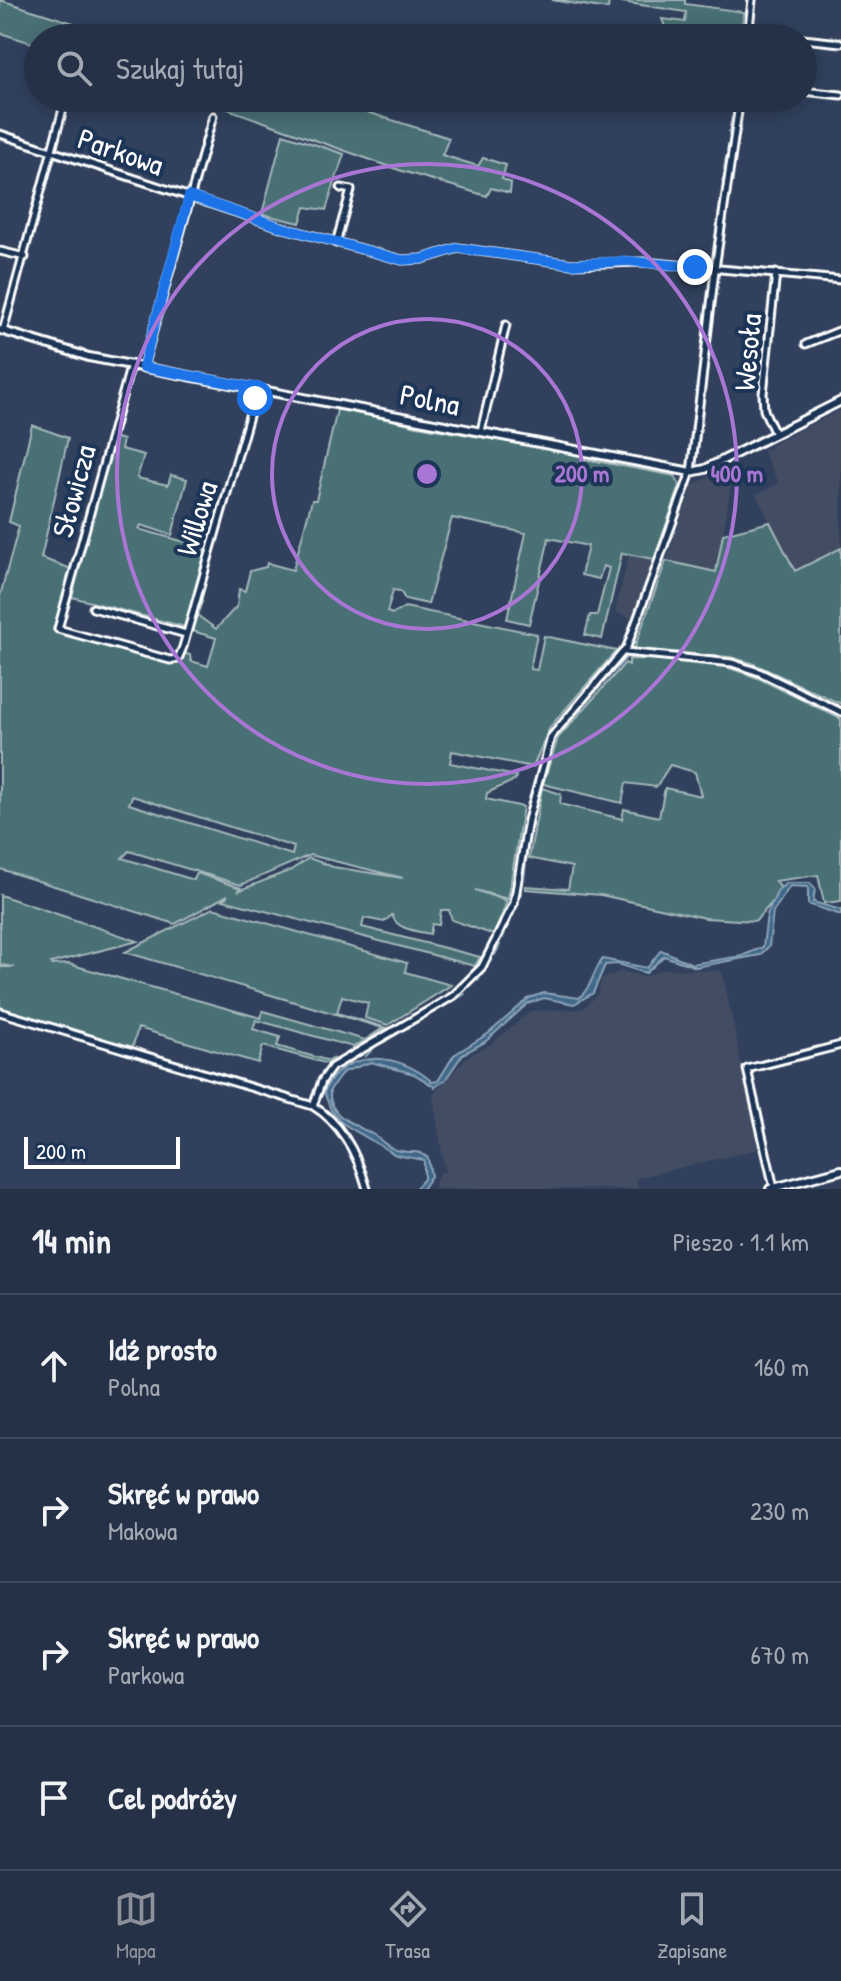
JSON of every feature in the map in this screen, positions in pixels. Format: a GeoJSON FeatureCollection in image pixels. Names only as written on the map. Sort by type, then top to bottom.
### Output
{"type":"FeatureCollection","features":[{"type":"Feature","properties":{"kind":"street"},"geometry":{"type":"LineString","coordinates":[[749,24],[752,0]]}},
{"type":"Feature","properties":{"kind":"street"},"geometry":{"type":"LineString","coordinates":[[817,40],[841,43]]}},
{"type":"Feature","properties":{"kind":"street"},"geometry":{"type":"LineString","coordinates":[[817,92],[841,95]]}},
{"type":"Feature","properties":{"kind":"street"},"geometry":{"type":"LineString","coordinates":[[2,330],[25,257],[62,112]]}},
{"type":"Feature","properties":{"kind":"street"},"geometry":{"type":"LineString","coordinates":[[313,1106],[322,1081],[332,1067],[463,989],[482,967],[514,903],[528,820],[551,737],[625,652],[691,472],[715,269],[738,112]]}},
{"type":"Feature","properties":{"kind":"street"},"geometry":{"type":"LineString","coordinates":[[143,367],[213,116]]}},
{"type":"Feature","properties":{"kind":"street","name":"Parkowa"},"geometry":{"type":"LineString","coordinates":[[0,134],[336,243],[406,260],[458,248],[572,264],[627,261],[841,280]]}},
{"type":"Feature","properties":{"kind":"street"},"geometry":{"type":"LineString","coordinates":[[336,243],[351,190],[341,188]]}},
{"type":"Feature","properties":{"kind":"street"},"geometry":{"type":"LineString","coordinates":[[0,251],[25,257]]}},
{"type":"Feature","properties":{"kind":"street","name":"Wesoła"},"geometry":{"type":"LineString","coordinates":[[775,434],[764,410],[763,394],[776,273]]}},
{"type":"Feature","properties":{"kind":"street"},"geometry":{"type":"LineString","coordinates":[[481,431],[506,325]]}},
{"type":"Feature","properties":{"kind":"street","name":"Polna"},"geometry":{"type":"LineString","coordinates":[[2,330],[69,352],[691,472]]}},
{"type":"Feature","properties":{"kind":"street"},"geometry":{"type":"LineString","coordinates":[[806,344],[841,330]]}},
{"type":"Feature","properties":{"kind":"street","name":"Słowicza"},"geometry":{"type":"LineString","coordinates":[[131,364],[58,629],[176,660]]}},
{"type":"Feature","properties":{"kind":"street","name":"Willowa"},"geometry":{"type":"LineString","coordinates":[[176,660],[257,388]]}},
{"type":"Feature","properties":{"kind":"street"},"geometry":{"type":"LineString","coordinates":[[691,472],[705,469],[841,401]]}},
{"type":"Feature","properties":{"kind":"street"},"geometry":{"type":"LineString","coordinates":[[93,608],[186,634]]}},
{"type":"Feature","properties":{"kind":"street"},"geometry":{"type":"LineString","coordinates":[[625,652],[732,663],[765,674],[841,712]]}},
{"type":"Feature","properties":{"kind":"street"},"geometry":{"type":"LineString","coordinates":[[0,1012],[313,1106],[335,1124],[350,1145],[367,1189]]}},
{"type":"Feature","properties":{"kind":"street"},"geometry":{"type":"LineString","coordinates":[[841,1045],[747,1069],[772,1188],[841,1170]]}},
{"type":"Feature","properties":{"kind":"shaded area"},"geometry":{"type":"Polygon","coordinates":[[[841,410],[841,548],[795,571],[756,495],[779,483],[762,450],[841,410]]]}},
{"type":"Feature","properties":{"kind":"shaded area"},"geometry":{"type":"Polygon","coordinates":[[[734,465],[717,572],[666,561],[693,485],[734,465]]]}},
{"type":"Feature","properties":{"kind":"shaded area"},"geometry":{"type":"Polygon","coordinates":[[[629,554],[654,559],[631,618],[615,612],[629,554]]]}},
{"type":"Feature","properties":{"kind":"shaded area"},"geometry":{"type":"Polygon","coordinates":[[[787,883],[810,883],[815,889],[813,902],[841,910],[841,915],[808,904],[808,887],[790,886],[773,912],[769,946],[760,955],[696,967],[664,956],[646,973],[617,964],[605,965],[593,993],[574,1004],[544,998],[527,1004],[485,1042],[463,1054],[445,1080],[435,1087],[414,1074],[371,1062],[343,1072],[330,1090],[333,1107],[344,1119],[390,1147],[417,1152],[428,1158],[431,1176],[422,1189],[415,1189],[424,1179],[424,1160],[396,1155],[342,1123],[331,1110],[324,1092],[333,1077],[345,1067],[359,1061],[390,1060],[420,1072],[432,1082],[438,1081],[454,1055],[489,1033],[529,998],[544,993],[579,998],[603,959],[647,968],[661,950],[692,964],[742,956],[763,947],[767,915],[778,890],[787,883]]]}},
{"type":"Feature","properties":{"kind":"shaded area"},"geometry":{"type":"Polygon","coordinates":[[[665,969],[722,971],[759,1149],[636,1178],[638,1189],[433,1189],[439,1174],[445,1171],[433,1094],[468,1056],[491,1044],[531,1011],[583,1009],[598,994],[601,979],[622,971],[643,977],[665,969]]]}},
{"type":"Feature","properties":{"kind":"green space"},"geometry":{"type":"Polygon","coordinates":[[[0,0],[76,24],[24,24],[24,41],[0,33],[0,0]]]}},
{"type":"Feature","properties":{"kind":"green space"},"geometry":{"type":"Polygon","coordinates":[[[552,0],[609,0],[608,9],[552,0]]]}},
{"type":"Feature","properties":{"kind":"green space"},"geometry":{"type":"Polygon","coordinates":[[[609,0],[685,0],[685,4],[744,12],[742,24],[664,24],[662,19],[685,22],[686,12],[609,0]]]}},
{"type":"Feature","properties":{"kind":"green space"},"geometry":{"type":"Polygon","coordinates":[[[236,112],[366,112],[449,138],[442,155],[478,166],[483,158],[506,165],[502,179],[511,183],[510,193],[491,188],[487,196],[402,171],[236,112]]]}},
{"type":"Feature","properties":{"kind":"green space"},"geometry":{"type":"Polygon","coordinates":[[[283,134],[344,154],[326,210],[305,207],[300,223],[262,214],[283,134]]]}},
{"type":"Feature","properties":{"kind":"green space"},"geometry":{"type":"Polygon","coordinates":[[[338,406],[417,426],[584,455],[582,473],[585,459],[675,476],[680,486],[654,559],[622,553],[602,639],[585,635],[590,615],[597,615],[609,568],[603,566],[599,579],[581,575],[588,546],[549,538],[529,624],[507,619],[526,533],[452,518],[428,604],[405,599],[400,591],[393,590],[387,612],[393,614],[405,607],[537,634],[530,669],[537,670],[544,636],[616,651],[550,727],[533,767],[452,751],[450,763],[516,776],[515,780],[487,793],[486,799],[523,807],[508,899],[475,890],[507,901],[494,935],[452,920],[449,910],[441,910],[439,925],[432,924],[430,934],[402,926],[392,915],[384,922],[364,918],[362,927],[480,957],[475,966],[223,900],[228,895],[175,924],[0,869],[0,596],[19,526],[9,522],[32,425],[68,438],[41,558],[72,569],[53,630],[169,663],[178,663],[183,653],[190,655],[191,661],[208,666],[216,638],[189,630],[197,601],[202,602],[197,615],[216,629],[237,606],[239,589],[245,591],[250,571],[266,567],[267,563],[293,570],[312,500],[316,500],[338,406]],[[132,796],[129,804],[292,855],[294,847],[132,796]],[[129,851],[122,858],[194,880],[197,873],[241,888],[238,891],[291,870],[309,858],[333,867],[403,878],[310,855],[241,885],[129,851]]]}},
{"type":"Feature","properties":{"kind":"green space"},"geometry":{"type":"Polygon","coordinates":[[[113,437],[123,440],[121,449],[144,455],[137,478],[168,485],[171,475],[187,479],[172,535],[141,525],[139,529],[203,547],[205,551],[185,627],[72,597],[113,437]]]}},
{"type":"Feature","properties":{"kind":"green space"},"geometry":{"type":"Polygon","coordinates":[[[770,522],[795,571],[841,548],[841,704],[752,663],[730,657],[634,649],[666,561],[716,572],[723,534],[770,522]]]}},
{"type":"Feature","properties":{"kind":"green space"},"geometry":{"type":"Polygon","coordinates":[[[629,659],[706,660],[758,678],[841,719],[841,901],[824,903],[818,875],[775,881],[781,888],[756,921],[705,918],[601,895],[526,889],[526,886],[568,889],[572,867],[529,858],[542,788],[561,794],[560,804],[622,819],[624,809],[659,817],[665,788],[701,796],[695,772],[670,765],[656,787],[626,783],[622,803],[543,784],[558,738],[625,663],[629,665],[629,659]]]}},
{"type":"Feature","properties":{"kind":"green space"},"geometry":{"type":"Polygon","coordinates":[[[0,895],[138,941],[52,965],[69,964],[261,1018],[263,1011],[365,1040],[383,1028],[125,952],[213,908],[407,963],[405,972],[451,985],[388,1025],[365,1018],[368,1003],[342,996],[337,1013],[387,1028],[353,1047],[256,1020],[253,1029],[280,1037],[277,1046],[329,1061],[334,1058],[328,1064],[263,1046],[258,1063],[138,1028],[132,1049],[0,1007],[0,967],[15,967],[0,965],[0,895]]]}},
{"type":"Feature","properties":{"kind":"waterway"},"geometry":{"type":"LineString","coordinates":[[746,14],[747,8]]}},
{"type":"Feature","properties":{"kind":"waterway"},"geometry":{"type":"LineString","coordinates":[[730,126],[732,117]]}},
{"type":"Feature","properties":{"kind":"waterway"},"geometry":{"type":"LineString","coordinates":[[727,151],[728,145]]}},
{"type":"Feature","properties":{"kind":"waterway"},"geometry":{"type":"LineString","coordinates":[[724,169],[726,157]]}},
{"type":"Feature","properties":{"kind":"waterway"},"geometry":{"type":"LineString","coordinates":[[722,182],[724,175]]}},
{"type":"Feature","properties":{"kind":"waterway"},"geometry":{"type":"LineString","coordinates":[[663,559],[685,498]]}},
{"type":"Feature","properties":{"kind":"waterway"},"geometry":{"type":"LineString","coordinates":[[643,615],[661,564]]}},
{"type":"Feature","properties":{"kind":"waterway"},"geometry":{"type":"LineString","coordinates":[[632,645],[642,618]]}},
{"type":"Feature","properties":{"kind":"waterway"},"geometry":{"type":"LineString","coordinates":[[644,652],[727,658],[783,679]]}},
{"type":"Feature","properties":{"kind":"waterway"},"geometry":{"type":"LineString","coordinates":[[584,704],[626,658]]}},
{"type":"Feature","properties":{"kind":"waterway"},"geometry":{"type":"LineString","coordinates":[[770,681],[840,717]]}},
{"type":"Feature","properties":{"kind":"waterway"},"geometry":{"type":"LineString","coordinates":[[788,682],[841,708]]}},
{"type":"Feature","properties":{"kind":"waterway"},"geometry":{"type":"LineString","coordinates":[[550,751],[581,708]]}},
{"type":"Feature","properties":{"kind":"waterway"},"geometry":{"type":"LineString","coordinates":[[546,768],[549,756]]}},
{"type":"Feature","properties":{"kind":"waterway"},"geometry":{"type":"LineString","coordinates":[[541,783],[543,776]]}},
{"type":"Feature","properties":{"kind":"waterway"},"geometry":{"type":"LineString","coordinates":[[538,795],[540,788]]}},
{"type":"Feature","properties":{"kind":"waterway"},"geometry":{"type":"LineString","coordinates":[[531,828],[536,802]]}},
{"type":"Feature","properties":{"kind":"waterway"},"geometry":{"type":"LineString","coordinates":[[524,880],[529,836]]}},
{"type":"Feature","properties":{"kind":"waterway"},"geometry":{"type":"LineString","coordinates":[[517,906],[521,893]]}},
{"type":"Feature","properties":{"kind":"waterway"},"geometry":{"type":"LineString","coordinates":[[507,929],[514,913]]}},
{"type":"Feature","properties":{"kind":"waterway"},"geometry":{"type":"LineString","coordinates":[[503,938],[505,933]]}},
{"type":"Feature","properties":{"kind":"waterway"},"geometry":{"type":"LineString","coordinates":[[495,955],[500,945]]}},
{"type":"Feature","properties":{"kind":"waterway"},"geometry":{"type":"LineString","coordinates":[[483,973],[492,959]]}},
{"type":"Feature","properties":{"kind":"waterway"},"geometry":{"type":"LineString","coordinates":[[454,1001],[465,994]]}},
{"type":"Feature","properties":{"kind":"waterway"},"geometry":{"type":"LineString","coordinates":[[432,1011],[449,1003]]}},
{"type":"Feature","properties":{"kind":"waterway"},"geometry":{"type":"LineString","coordinates":[[394,1036],[398,1033]]}},
{"type":"Feature","properties":{"kind":"waterway"},"geometry":{"type":"LineString","coordinates":[[380,1044],[386,1041]]}},
{"type":"Feature","properties":{"kind":"waterway"},"geometry":{"type":"LineString","coordinates":[[365,1057],[375,1047]]}},
{"type":"Feature","properties":{"kind":"route"},"geometry":{"type":"LineString","coordinates":[[255,398],[257,388],[143,367],[189,196],[320,239],[402,260],[422,259],[458,248],[572,264],[627,261],[695,267]]}}]}
